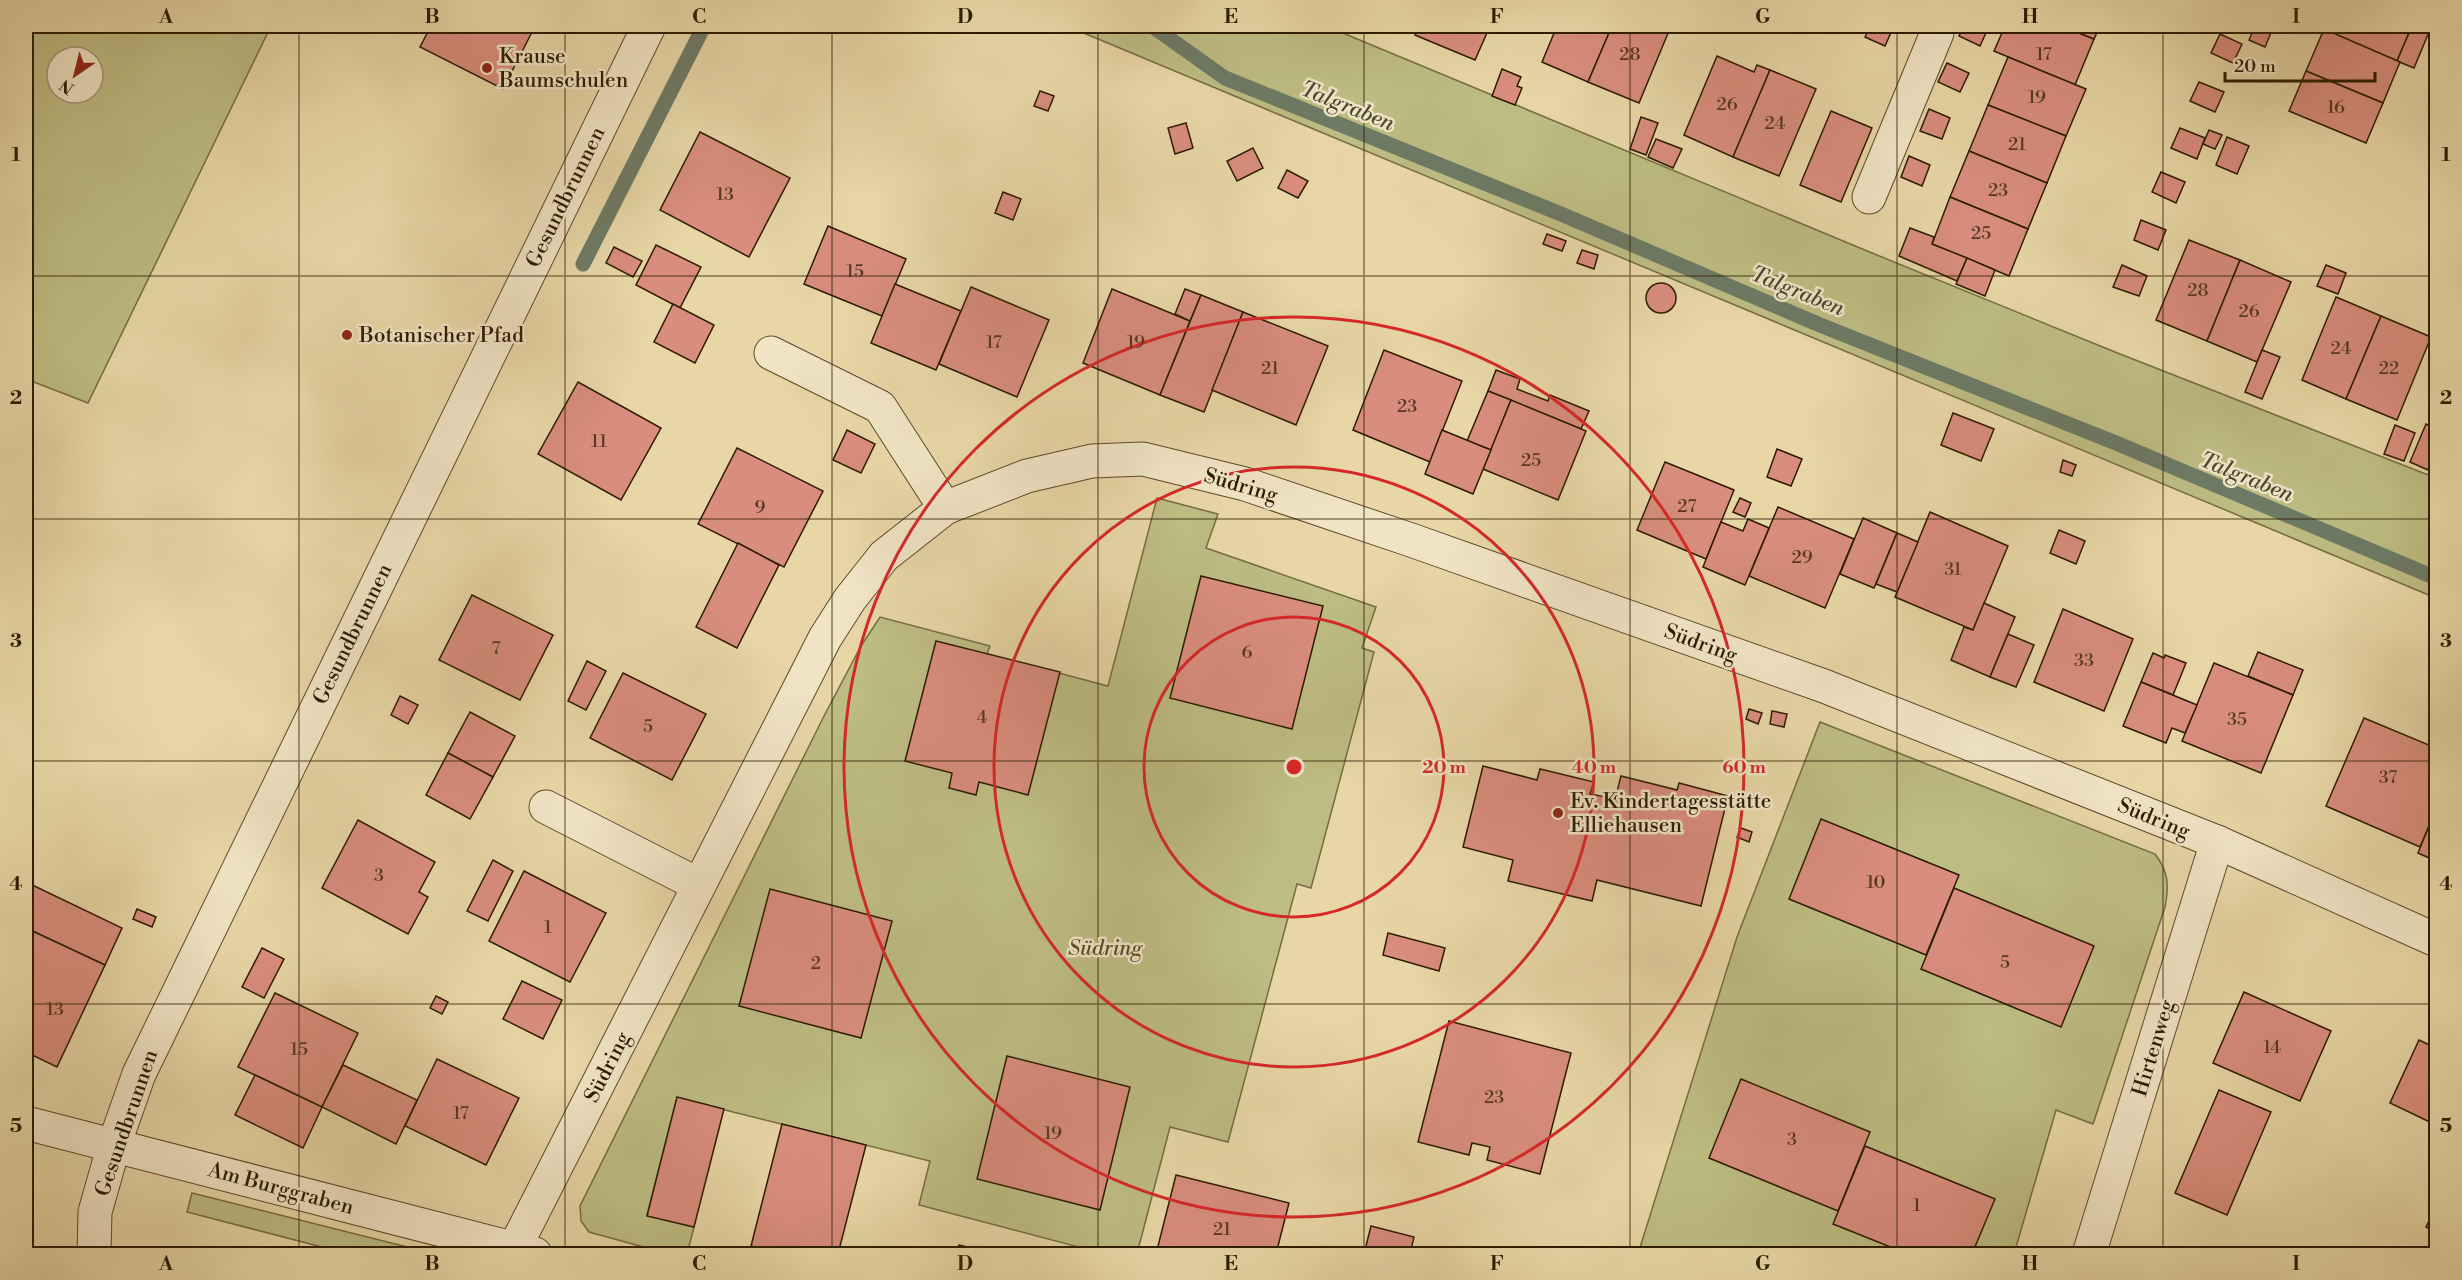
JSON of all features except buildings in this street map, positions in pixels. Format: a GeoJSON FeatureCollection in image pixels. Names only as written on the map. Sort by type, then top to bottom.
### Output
{"type":"FeatureCollection","features":[{"type":"Feature","properties":{"kind":"street","name":"Gesundbrunnen"},"geometry":{"type":"LineString","coordinates":[[94,1254],[95,1212],[114,1145],[139,1074],[649,26]]}},
{"type":"Feature","properties":{"kind":"street"},"geometry":{"type":"LineString","coordinates":[[1869,197],[1932,28]]}},
{"type":"Feature","properties":{"kind":"street"},"geometry":{"type":"LineString","coordinates":[[771,353],[880,407],[945,508]]}},
{"type":"Feature","properties":{"kind":"street","name":"Südring"},"geometry":{"type":"LineString","coordinates":[[525,1252],[699,885],[825,638],[850,599],[884,556],[945,508],[1027,476],[1092,461],[1143,459],[1245,484],[1411,540],[1824,686],[2217,842],[2436,940]]}},
{"type":"Feature","properties":{"kind":"street"},"geometry":{"type":"LineString","coordinates":[[546,807],[699,885]]}},
{"type":"Feature","properties":{"kind":"street","name":"Hirtenweg"},"geometry":{"type":"LineString","coordinates":[[2089,1254],[2217,842]]}},
{"type":"Feature","properties":{"kind":"street","name":"Am Burggraben"},"geometry":{"type":"LineString","coordinates":[[26,1123],[525,1252]]}},
{"type":"Feature","properties":{"kind":"green space"},"geometry":{"type":"Polygon","coordinates":[[[26,26],[271,26],[88,403],[26,379],[26,26]]]}},
{"type":"Feature","properties":{"kind":"green space"},"geometry":{"type":"Polygon","coordinates":[[[1067,26],[1326,26],[2115,352],[2436,478],[2436,598],[1067,26]]]}},
{"type":"Feature","properties":{"kind":"green space"},"geometry":{"type":"Polygon","coordinates":[[[1157,498],[1218,514],[1206,548],[1376,607],[1362,648],[1374,652],[1311,888],[1297,884],[1228,1142],[1170,1127],[1137,1254],[1105,1254],[919,1205],[930,1161],[677,1098],[647,1215],[694,1227],[687,1254],[669,1254],[589,1232],[581,1221],[580,1206],[823,718],[861,646],[880,617],[990,646],[987,654],[1108,686],[1157,498]]]}},
{"type":"Feature","properties":{"kind":"green space"},"geometry":{"type":"Polygon","coordinates":[[[1820,722],[2155,854],[2163,867],[2167,886],[2165,907],[2093,1124],[2056,1110],[2014,1254],[1638,1254],[1737,937],[1820,722]]]}},
{"type":"Feature","properties":{"kind":"green space"},"geometry":{"type":"Polygon","coordinates":[[[192,1193],[435,1254],[349,1254],[187,1212],[192,1193]]]}},
{"type":"Feature","properties":{"kind":"waterway"},"geometry":{"type":"LineString","coordinates":[[583,264],[704,26]]}},
{"type":"Feature","properties":{"kind":"waterway","name":"Talgraben"},"geometry":{"type":"LineString","coordinates":[[1152,26],[1225,78],[1561,214],[1820,325],[2116,443],[2436,578]]}},
{"type":"Feature","properties":{"kind":"place","name":"Krause Baumschulen"},"geometry":{"type":"Point","coordinates":[487,68]}},
{"type":"Feature","properties":{"kind":"place","name":"Botanischer Pfad"},"geometry":{"type":"Point","coordinates":[347,335]}},
{"type":"Feature","properties":{"kind":"place","name":"Ev. Kindertagesstätte Elliehausen"},"geometry":{"type":"Point","coordinates":[1558,813]}}]}
